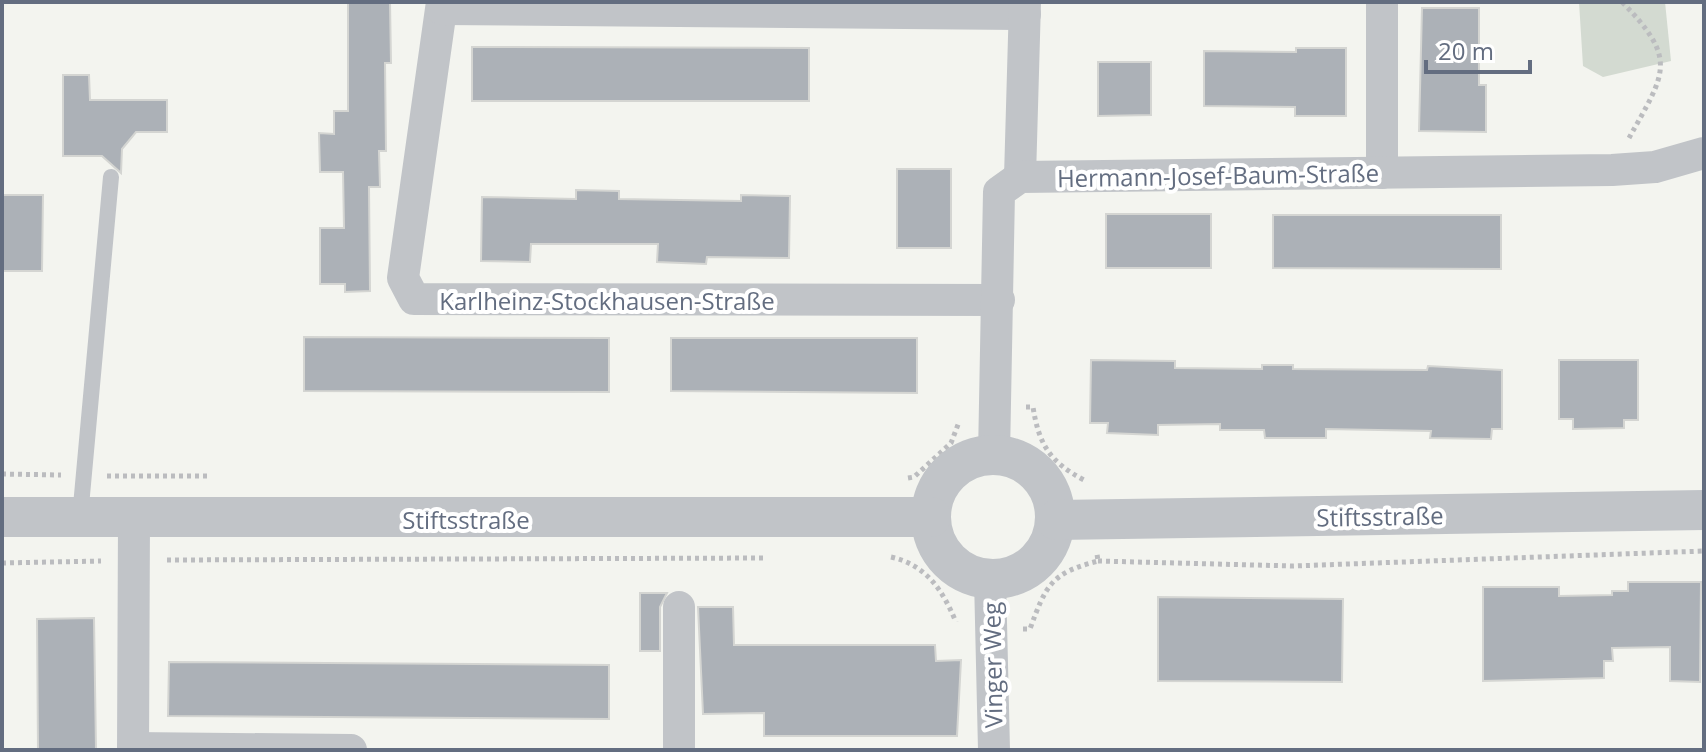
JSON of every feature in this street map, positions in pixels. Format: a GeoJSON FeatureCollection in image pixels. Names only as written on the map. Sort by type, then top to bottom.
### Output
{"type":"FeatureCollection","features":[{"type":"Feature","properties":{"kind":"street"},"geometry":{"type":"LineString","coordinates":[[1382,2],[1382,173]]}},
{"type":"Feature","properties":{"kind":"street","name":"Karlheinz-Stockhausen-Straße"},"geometry":{"type":"LineString","coordinates":[[999,300],[414,299],[403,278],[442,6],[1025,8],[1020,177]]}},
{"type":"Feature","properties":{"kind":"street","name":"Hermann-Josef-Baum-Straße"},"geometry":{"type":"LineString","coordinates":[[1020,177],[1612,170],[1655,167],[1704,153]]}},
{"type":"Feature","properties":{"kind":"street"},"geometry":{"type":"LineString","coordinates":[[994,456],[999,192],[1020,177]]}},
{"type":"Feature","properties":{"kind":"street"},"geometry":{"type":"LineString","coordinates":[[994,456],[1012,457],[1031,467],[1045,481],[1054,500],[1056,520],[1052,539],[1035,562],[1010,577],[990,579],[955,566],[934,535],[931,517],[939,486],[949,473],[976,457],[994,456]]}},
{"type":"Feature","properties":{"kind":"street","name":"Stiftsstraße"},"geometry":{"type":"LineString","coordinates":[[1056,520],[1704,510]]}},
{"type":"Feature","properties":{"kind":"street","name":"Stiftsstraße"},"geometry":{"type":"LineString","coordinates":[[2,517],[931,517]]}},
{"type":"Feature","properties":{"kind":"street"},"geometry":{"type":"LineString","coordinates":[[134,519],[133,749],[351,750]]}},
{"type":"Feature","properties":{"kind":"street","name":"Vinger Weg"},"geometry":{"type":"LineString","coordinates":[[990,579],[994,750]]}},
{"type":"Feature","properties":{"kind":"street"},"geometry":{"type":"LineString","coordinates":[[679,607],[679,750]]}},
{"type":"Feature","properties":{"kind":"lane"},"geometry":{"type":"LineString","coordinates":[[79,518],[111,177]]}},
{"type":"Feature","properties":{"kind":"path"},"geometry":{"type":"LineString","coordinates":[[1612,170],[1655,92],[1663,63],[1652,32],[1622,2]]}},
{"type":"Feature","properties":{"kind":"path"},"geometry":{"type":"LineString","coordinates":[[902,478],[914,477],[951,443],[967,405],[1033,407],[1038,439],[1062,469],[1098,488],[1098,561]]}},
{"type":"Feature","properties":{"kind":"path"},"geometry":{"type":"LineString","coordinates":[[880,518],[880,554],[912,561],[942,590],[958,626],[992,628],[1030,629],[1041,598],[1063,570],[1098,561],[1293,566],[1704,551]]}},
{"type":"Feature","properties":{"kind":"path"},"geometry":{"type":"LineString","coordinates":[[2,563],[133,560],[695,560]]}},
{"type":"Feature","properties":{"kind":"shaded area"},"geometry":{"type":"Polygon","coordinates":[[[1579,2],[1665,2],[1671,61],[1603,77],[1583,66],[1579,2]]]}},
{"type":"Feature","properties":{"kind":"building"},"geometry":{"type":"Polygon","coordinates":[[[348,2],[390,2],[391,63],[385,63],[386,151],[379,151],[380,187],[369,187],[370,291],[345,292],[345,284],[320,284],[320,228],[344,228],[343,172],[320,172],[319,133],[334,134],[334,111],[348,111],[348,2]]]}},
{"type":"Feature","properties":{"kind":"building"},"geometry":{"type":"Polygon","coordinates":[[[1422,8],[1479,8],[1479,85],[1486,85],[1486,132],[1419,131],[1422,8]]]}},
{"type":"Feature","properties":{"kind":"building"},"geometry":{"type":"Polygon","coordinates":[[[472,47],[809,48],[809,101],[472,101],[472,47]]]}},
{"type":"Feature","properties":{"kind":"building"},"geometry":{"type":"Polygon","coordinates":[[[1296,48],[1346,48],[1346,116],[1295,116],[1295,107],[1204,106],[1204,51],[1296,52],[1296,48]]]}},
{"type":"Feature","properties":{"kind":"building"},"geometry":{"type":"Polygon","coordinates":[[[1098,62],[1151,62],[1151,115],[1098,116],[1098,62]]]}},
{"type":"Feature","properties":{"kind":"building"},"geometry":{"type":"Polygon","coordinates":[[[63,75],[89,75],[90,100],[167,100],[167,132],[136,132],[122,149],[121,173],[102,156],[63,156],[63,75]]]}},
{"type":"Feature","properties":{"kind":"building"},"geometry":{"type":"Polygon","coordinates":[[[897,169],[951,169],[951,248],[897,248],[897,169]]]}},
{"type":"Feature","properties":{"kind":"building"},"geometry":{"type":"Polygon","coordinates":[[[576,190],[619,191],[619,199],[741,201],[741,195],[790,196],[789,258],[707,257],[706,264],[657,262],[658,244],[531,244],[530,262],[481,261],[482,197],[576,199],[576,190]]]}},
{"type":"Feature","properties":{"kind":"building"},"geometry":{"type":"Polygon","coordinates":[[[2,195],[43,195],[42,271],[2,271],[2,195]]]}},
{"type":"Feature","properties":{"kind":"building"},"geometry":{"type":"Polygon","coordinates":[[[1106,214],[1211,214],[1211,268],[1106,268],[1106,214]]]}},
{"type":"Feature","properties":{"kind":"building"},"geometry":{"type":"Polygon","coordinates":[[[1273,215],[1501,215],[1501,269],[1273,268],[1273,215]]]}},
{"type":"Feature","properties":{"kind":"building"},"geometry":{"type":"Polygon","coordinates":[[[304,337],[609,338],[609,392],[304,391],[304,337]]]}},
{"type":"Feature","properties":{"kind":"building"},"geometry":{"type":"Polygon","coordinates":[[[671,338],[917,338],[917,393],[671,391],[671,338]]]}},
{"type":"Feature","properties":{"kind":"building"},"geometry":{"type":"Polygon","coordinates":[[[1091,360],[1175,361],[1175,368],[1262,369],[1262,365],[1293,365],[1293,369],[1427,370],[1428,366],[1502,370],[1502,429],[1492,429],[1491,439],[1430,438],[1431,431],[1326,429],[1326,438],[1265,438],[1264,430],[1220,430],[1220,424],[1158,425],[1158,435],[1107,433],[1108,423],[1090,423],[1091,360]]]}},
{"type":"Feature","properties":{"kind":"building"},"geometry":{"type":"Polygon","coordinates":[[[1559,360],[1638,360],[1638,420],[1624,420],[1624,428],[1573,429],[1573,419],[1559,419],[1559,360]]]}},
{"type":"Feature","properties":{"kind":"building"},"geometry":{"type":"Polygon","coordinates":[[[1628,582],[1701,582],[1700,682],[1670,681],[1670,647],[1612,648],[1613,661],[1604,661],[1604,678],[1483,681],[1483,587],[1559,587],[1559,596],[1612,595],[1612,591],[1628,591],[1628,582]]]}},
{"type":"Feature","properties":{"kind":"building"},"geometry":{"type":"Polygon","coordinates":[[[640,593],[667,593],[660,607],[660,651],[640,651],[640,593]]]}},
{"type":"Feature","properties":{"kind":"building"},"geometry":{"type":"Polygon","coordinates":[[[1158,597],[1343,599],[1342,682],[1158,681],[1158,597]]]}},
{"type":"Feature","properties":{"kind":"building"},"geometry":{"type":"Polygon","coordinates":[[[698,607],[733,607],[734,645],[935,645],[936,661],[961,660],[957,736],[764,736],[764,713],[703,714],[698,607]]]}},
{"type":"Feature","properties":{"kind":"building"},"geometry":{"type":"Polygon","coordinates":[[[94,618],[96,750],[38,750],[37,619],[94,618]]]}},
{"type":"Feature","properties":{"kind":"building"},"geometry":{"type":"Polygon","coordinates":[[[169,662],[609,665],[609,719],[168,716],[169,662]]]}}]}
